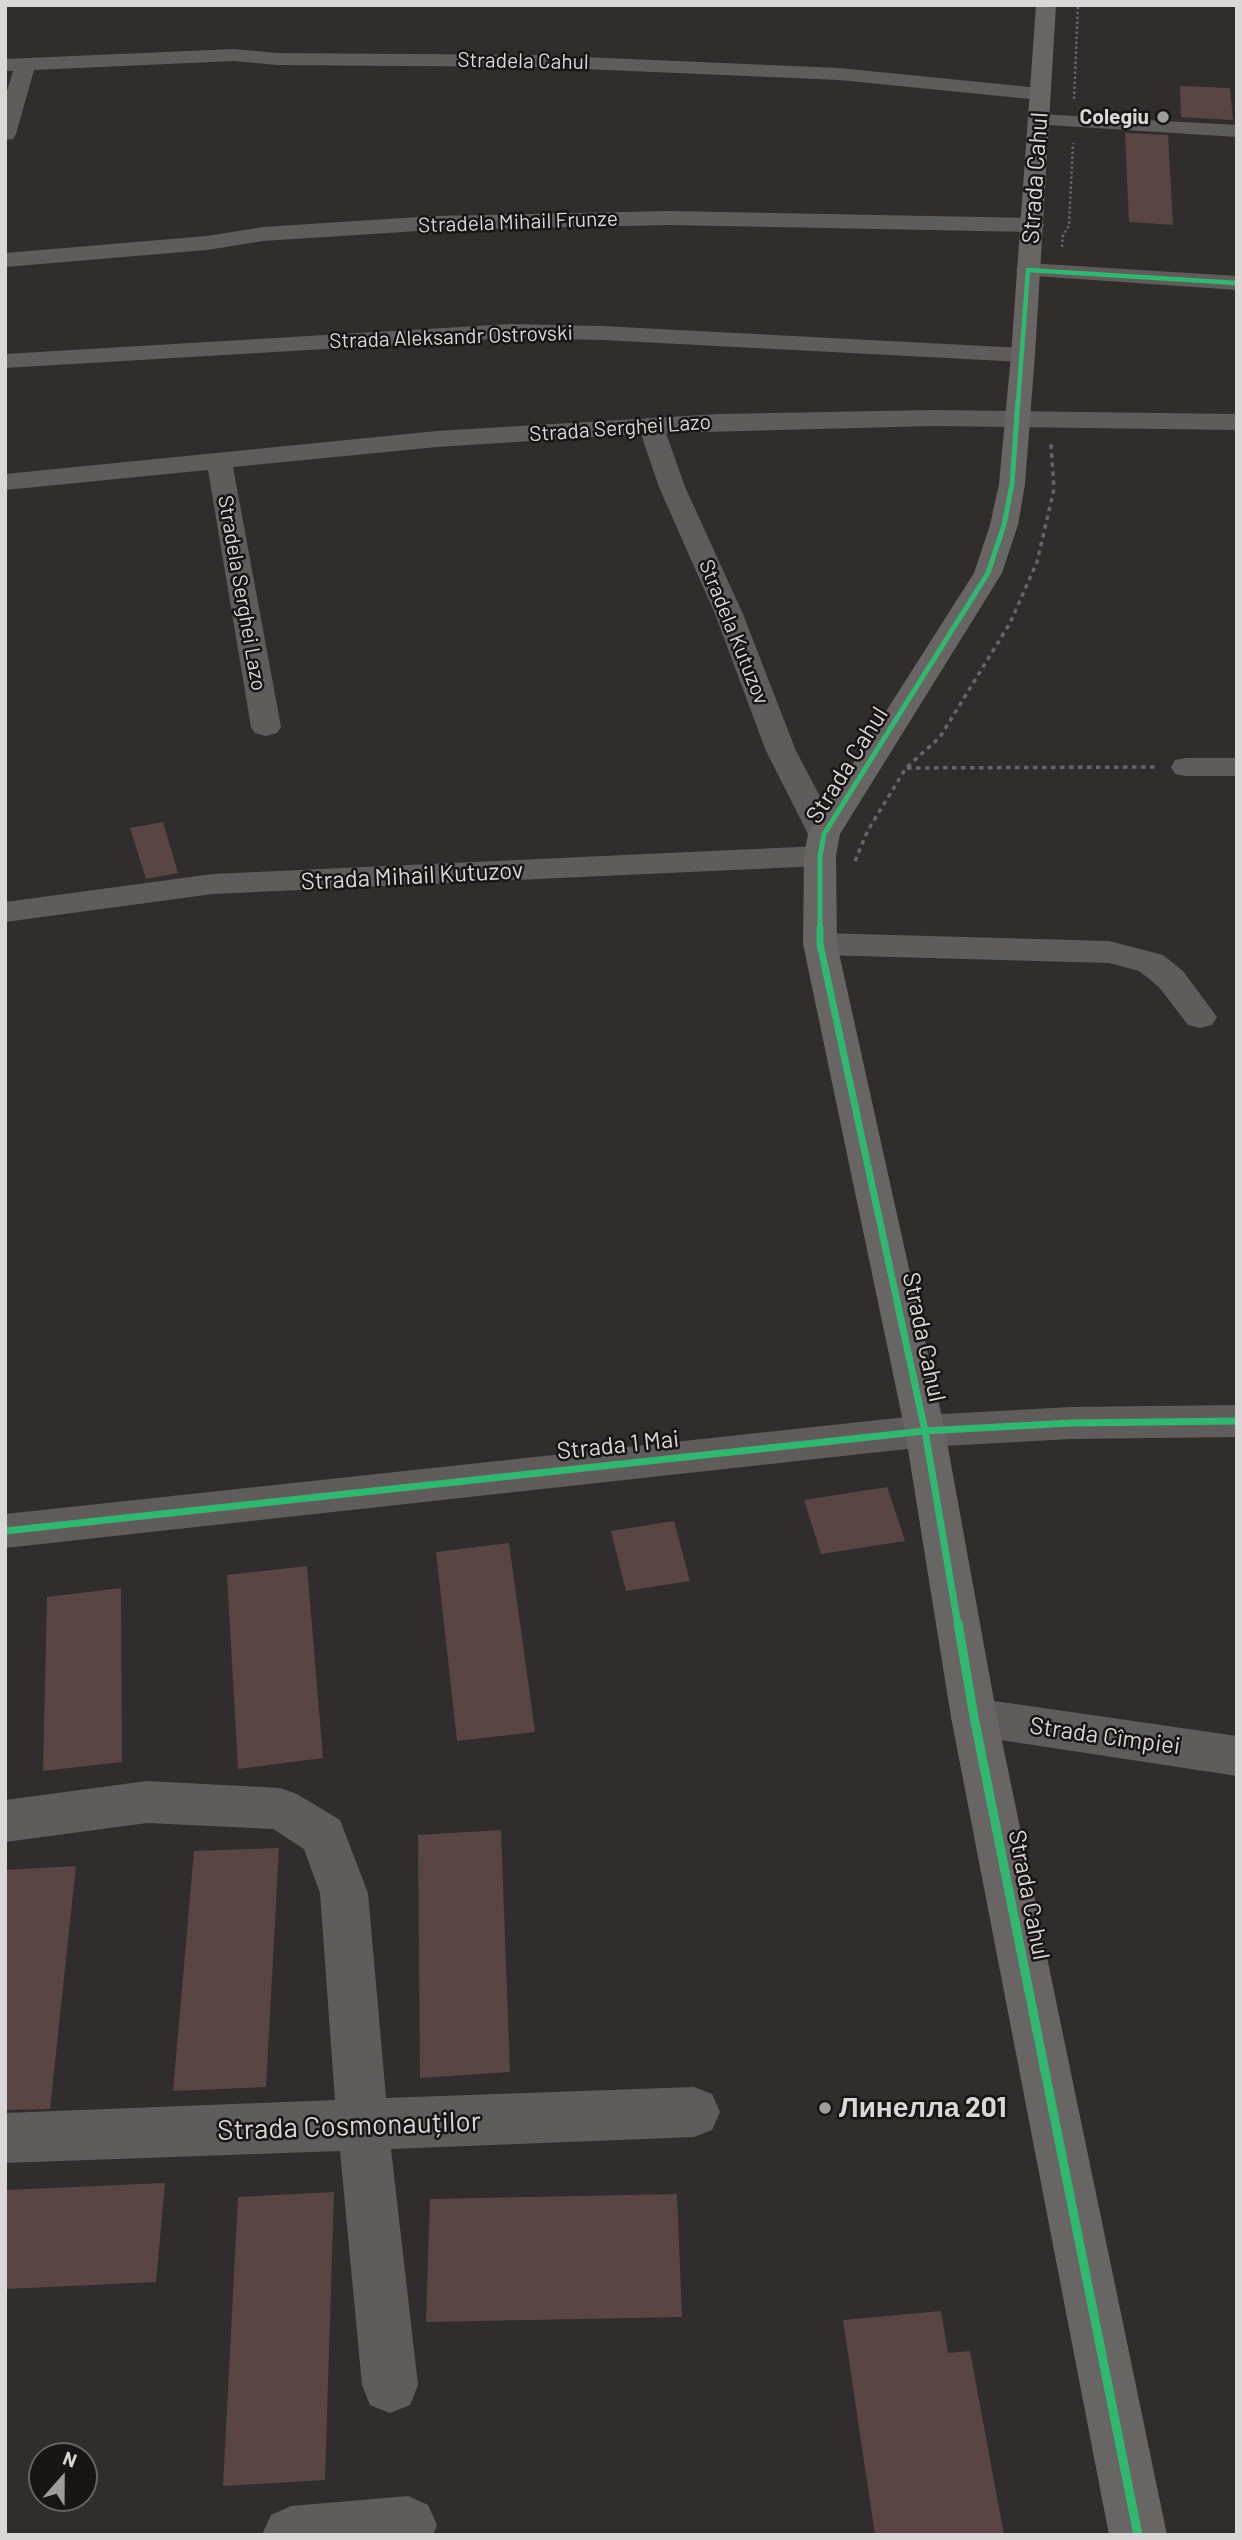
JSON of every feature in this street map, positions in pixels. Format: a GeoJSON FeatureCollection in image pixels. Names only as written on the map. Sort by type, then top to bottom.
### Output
{"type":"FeatureCollection","features":[{"type":"Feature","properties":{"kind":"main road","name":"Strada Cahul"},"geometry":{"type":"LineString","coordinates":[[1046,5],[1018,419],[1012,484],[1004,525],[988,573],[822,845],[820,944],[925,1431],[974,1717],[1138,2535]]}},
{"type":"Feature","properties":{"kind":"street","name":"Stradela Cahul"},"geometry":{"type":"LineString","coordinates":[[15,65],[93,59],[234,55],[277,59],[578,62],[839,74],[1040,94]]}},
{"type":"Feature","properties":{"kind":"street"},"geometry":{"type":"LineString","coordinates":[[5,135],[15,65]]}},
{"type":"Feature","properties":{"kind":"street"},"geometry":{"type":"LineString","coordinates":[[1039,120],[1237,131]]}},
{"type":"Feature","properties":{"kind":"street","name":"Stradela Mihail Frunze"},"geometry":{"type":"LineString","coordinates":[[5,260],[207,243],[263,234],[447,223],[683,218],[1033,225]]}},
{"type":"Feature","properties":{"kind":"street"},"geometry":{"type":"LineString","coordinates":[[1028,271],[1237,283]]}},
{"type":"Feature","properties":{"kind":"street","name":"Strada Aleksandr Ostrovski"},"geometry":{"type":"LineString","coordinates":[[5,362],[522,331],[602,332],[1023,355]]}},
{"type":"Feature","properties":{"kind":"street","name":"Strada Serghei Lazo"},"geometry":{"type":"LineString","coordinates":[[5,482],[437,439],[651,426],[805,419],[1154,419],[1237,422]]}},
{"type":"Feature","properties":{"kind":"street","name":"Stradela Kutuzov"},"geometry":{"type":"LineString","coordinates":[[651,426],[672,487],[729,614],[781,751],[822,845]]}},
{"type":"Feature","properties":{"kind":"street","name":"Stradela Serghei Lazo"},"geometry":{"type":"LineString","coordinates":[[219,460],[266,727]]}},
{"type":"Feature","properties":{"kind":"street"},"geometry":{"type":"LineString","coordinates":[[1186,767],[1237,767]]}},
{"type":"Feature","properties":{"kind":"street","name":"Strada Mihail Kutuzov"},"geometry":{"type":"LineString","coordinates":[[5,912],[213,884],[822,845]]}},
{"type":"Feature","properties":{"kind":"street"},"geometry":{"type":"LineString","coordinates":[[820,944],[1109,952],[1151,963],[1171,979],[1200,1017]]}},
{"type":"Feature","properties":{"kind":"street","name":"Strada 1 Mai"},"geometry":{"type":"LineString","coordinates":[[5,1531],[925,1431],[1071,1423],[1237,1421]]}},
{"type":"Feature","properties":{"kind":"street","name":"Strada Cîmpiei"},"geometry":{"type":"LineString","coordinates":[[974,1717],[1237,1756]]}},
{"type":"Feature","properties":{"kind":"street"},"geometry":{"type":"LineString","coordinates":[[5,1821],[161,1802],[280,1809],[323,1835],[344,1893],[363,2126],[390,2385]]}},
{"type":"Feature","properties":{"kind":"street","name":"Strada Cosmonauților"},"geometry":{"type":"LineString","coordinates":[[5,2138],[694,2112]]}},
{"type":"Feature","properties":{"kind":"street"},"geometry":{"type":"LineString","coordinates":[[291,2535],[408,2525]]}},
{"type":"Feature","properties":{"kind":"path"},"geometry":{"type":"LineString","coordinates":[[905,768],[1186,767]]}},
{"type":"Feature","properties":{"kind":"building"},"geometry":{"type":"Polygon","coordinates":[[[1180,86],[1230,88],[1233,120],[1181,117],[1180,86]]]}},
{"type":"Feature","properties":{"kind":"building"},"geometry":{"type":"Polygon","coordinates":[[[1125,133],[1168,135],[1173,225],[1129,222],[1125,133]]]}},
{"type":"Feature","properties":{"kind":"building"},"geometry":{"type":"Polygon","coordinates":[[[163,822],[178,873],[146,879],[130,828],[163,822]]]}},
{"type":"Feature","properties":{"kind":"building"},"geometry":{"type":"Polygon","coordinates":[[[887,1487],[905,1541],[821,1554],[804,1500],[887,1487]]]}},
{"type":"Feature","properties":{"kind":"building"},"geometry":{"type":"Polygon","coordinates":[[[674,1521],[690,1581],[626,1591],[611,1531],[674,1521]]]}},
{"type":"Feature","properties":{"kind":"building"},"geometry":{"type":"Polygon","coordinates":[[[509,1543],[535,1732],[457,1741],[436,1552],[509,1543]]]}},
{"type":"Feature","properties":{"kind":"building"},"geometry":{"type":"Polygon","coordinates":[[[307,1566],[323,1758],[238,1769],[227,1575],[307,1566]]]}},
{"type":"Feature","properties":{"kind":"building"},"geometry":{"type":"Polygon","coordinates":[[[121,1588],[122,1762],[43,1771],[47,1597],[121,1588]]]}},
{"type":"Feature","properties":{"kind":"building"},"geometry":{"type":"Polygon","coordinates":[[[501,1830],[510,2072],[420,2078],[418,1835],[501,1830]]]}},
{"type":"Feature","properties":{"kind":"building"},"geometry":{"type":"Polygon","coordinates":[[[279,1848],[266,2087],[173,2091],[194,1851],[279,1848]]]}},
{"type":"Feature","properties":{"kind":"building"},"geometry":{"type":"Polygon","coordinates":[[[76,1866],[50,2109],[5,2110],[5,1870],[76,1866]]]}},
{"type":"Feature","properties":{"kind":"building"},"geometry":{"type":"Polygon","coordinates":[[[165,2183],[156,2282],[5,2289],[5,2190],[165,2183]]]}},
{"type":"Feature","properties":{"kind":"building"},"geometry":{"type":"Polygon","coordinates":[[[334,2192],[325,2480],[223,2486],[238,2197],[334,2192]]]}},
{"type":"Feature","properties":{"kind":"building"},"geometry":{"type":"Polygon","coordinates":[[[677,2194],[682,2317],[426,2322],[430,2199],[677,2194]]]}},
{"type":"Feature","properties":{"kind":"building"},"geometry":{"type":"Polygon","coordinates":[[[941,2311],[948,2353],[970,2351],[1004,2535],[875,2535],[843,2320],[941,2311]]]}},
{"type":"Feature","properties":{"kind":"cycle path"},"geometry":{"type":"LineString","coordinates":[[1138,2535],[974,1717],[925,1431],[820,944],[820,856],[824,834],[988,573],[1004,525],[1012,484],[1028,270],[1237,283]]}},
{"type":"Feature","properties":{"kind":"cycle path"},"geometry":{"type":"LineString","coordinates":[[5,1531],[925,1431],[1071,1423],[1237,1421]]}},
{"type":"Feature","properties":{"kind":"place","name":"Colegiu"},"geometry":{"type":"Point","coordinates":[1163,117]}},
{"type":"Feature","properties":{"kind":"place","name":"Линелла 201"},"geometry":{"type":"Point","coordinates":[825,2108]}}]}
